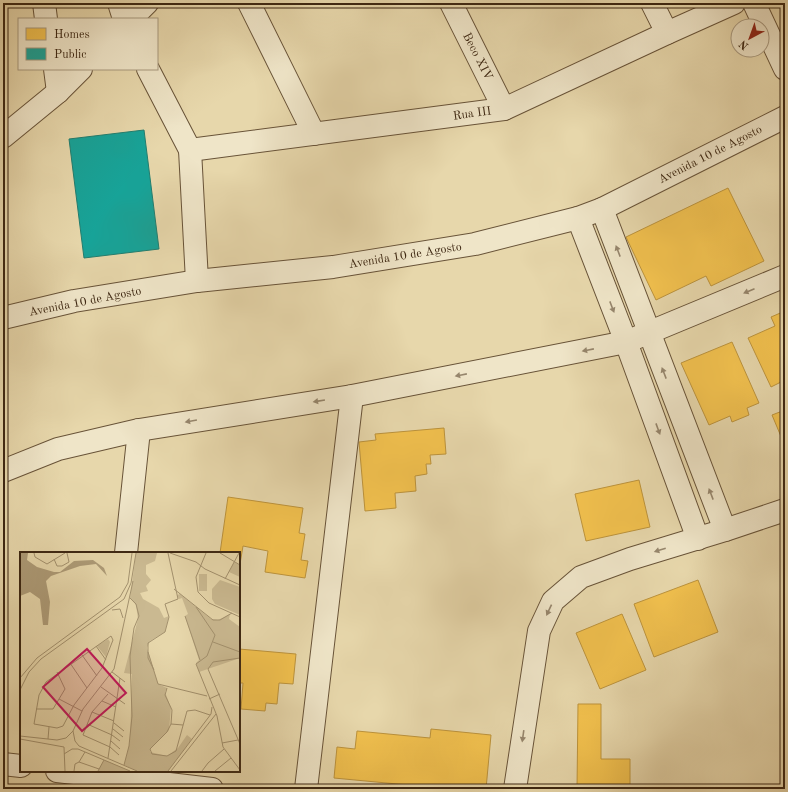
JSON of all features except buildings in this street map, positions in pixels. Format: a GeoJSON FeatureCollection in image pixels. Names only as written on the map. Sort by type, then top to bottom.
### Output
{"type":"FeatureCollection","features":[{"type":"Feature","properties":{"kind":"street"},"geometry":{"type":"LineString","coordinates":[[44,3],[46,18]]}},
{"type":"Feature","properties":{"kind":"street"},"geometry":{"type":"LineString","coordinates":[[120,3],[124,18]]}},
{"type":"Feature","properties":{"kind":"street"},"geometry":{"type":"LineString","coordinates":[[132,18],[147,3]]}},
{"type":"Feature","properties":{"kind":"street"},"geometry":{"type":"LineString","coordinates":[[249,3],[314,134]]}},
{"type":"Feature","properties":{"kind":"street","name":"Beco XIV"},"geometry":{"type":"LineString","coordinates":[[451,3],[504,109]]}},
{"type":"Feature","properties":{"kind":"street"},"geometry":{"type":"LineString","coordinates":[[652,3],[667,33]]}},
{"type":"Feature","properties":{"kind":"street","name":"Rua III"},"geometry":{"type":"LineString","coordinates":[[190,150],[504,109],[734,3]]}},
{"type":"Feature","properties":{"kind":"street"},"geometry":{"type":"LineString","coordinates":[[754,3],[785,69]]}},
{"type":"Feature","properties":{"kind":"street"},"geometry":{"type":"LineString","coordinates":[[55,70],[58,92]]}},
{"type":"Feature","properties":{"kind":"street"},"geometry":{"type":"LineString","coordinates":[[3,137],[58,92],[80,70]]}},
{"type":"Feature","properties":{"kind":"street"},"geometry":{"type":"LineString","coordinates":[[149,70],[190,150],[197,280]]}},
{"type":"Feature","properties":{"kind":"street","name":"Avenida 10 de Agosto"},"geometry":{"type":"LineString","coordinates":[[3,318],[74,301],[197,280],[333,266],[475,244],[578,218],[602,209],[785,117]]}},
{"type":"Feature","properties":{"kind":"street"},"geometry":{"type":"LineString","coordinates":[[602,209],[725,530]]}},
{"type":"Feature","properties":{"kind":"street"},"geometry":{"type":"LineString","coordinates":[[578,218],[626,342],[698,539]]}},
{"type":"Feature","properties":{"kind":"street"},"geometry":{"type":"LineString","coordinates":[[3,471],[58,449],[139,430],[352,396],[626,342],[649,334],[785,276]]}},
{"type":"Feature","properties":{"kind":"street"},"geometry":{"type":"LineString","coordinates":[[306,789],[352,396]]}},
{"type":"Feature","properties":{"kind":"street"},"geometry":{"type":"LineString","coordinates":[[126,552],[139,430]]}},
{"type":"Feature","properties":{"kind":"street"},"geometry":{"type":"LineString","coordinates":[[516,789],[539,632],[553,601],[581,576],[785,510]]}},
{"type":"Feature","properties":{"kind":"street"},"geometry":{"type":"LineString","coordinates":[[3,764],[20,766]]}},
{"type":"Feature","properties":{"kind":"street"},"geometry":{"type":"LineString","coordinates":[[72,772],[102,774],[212,789]]}}]}
